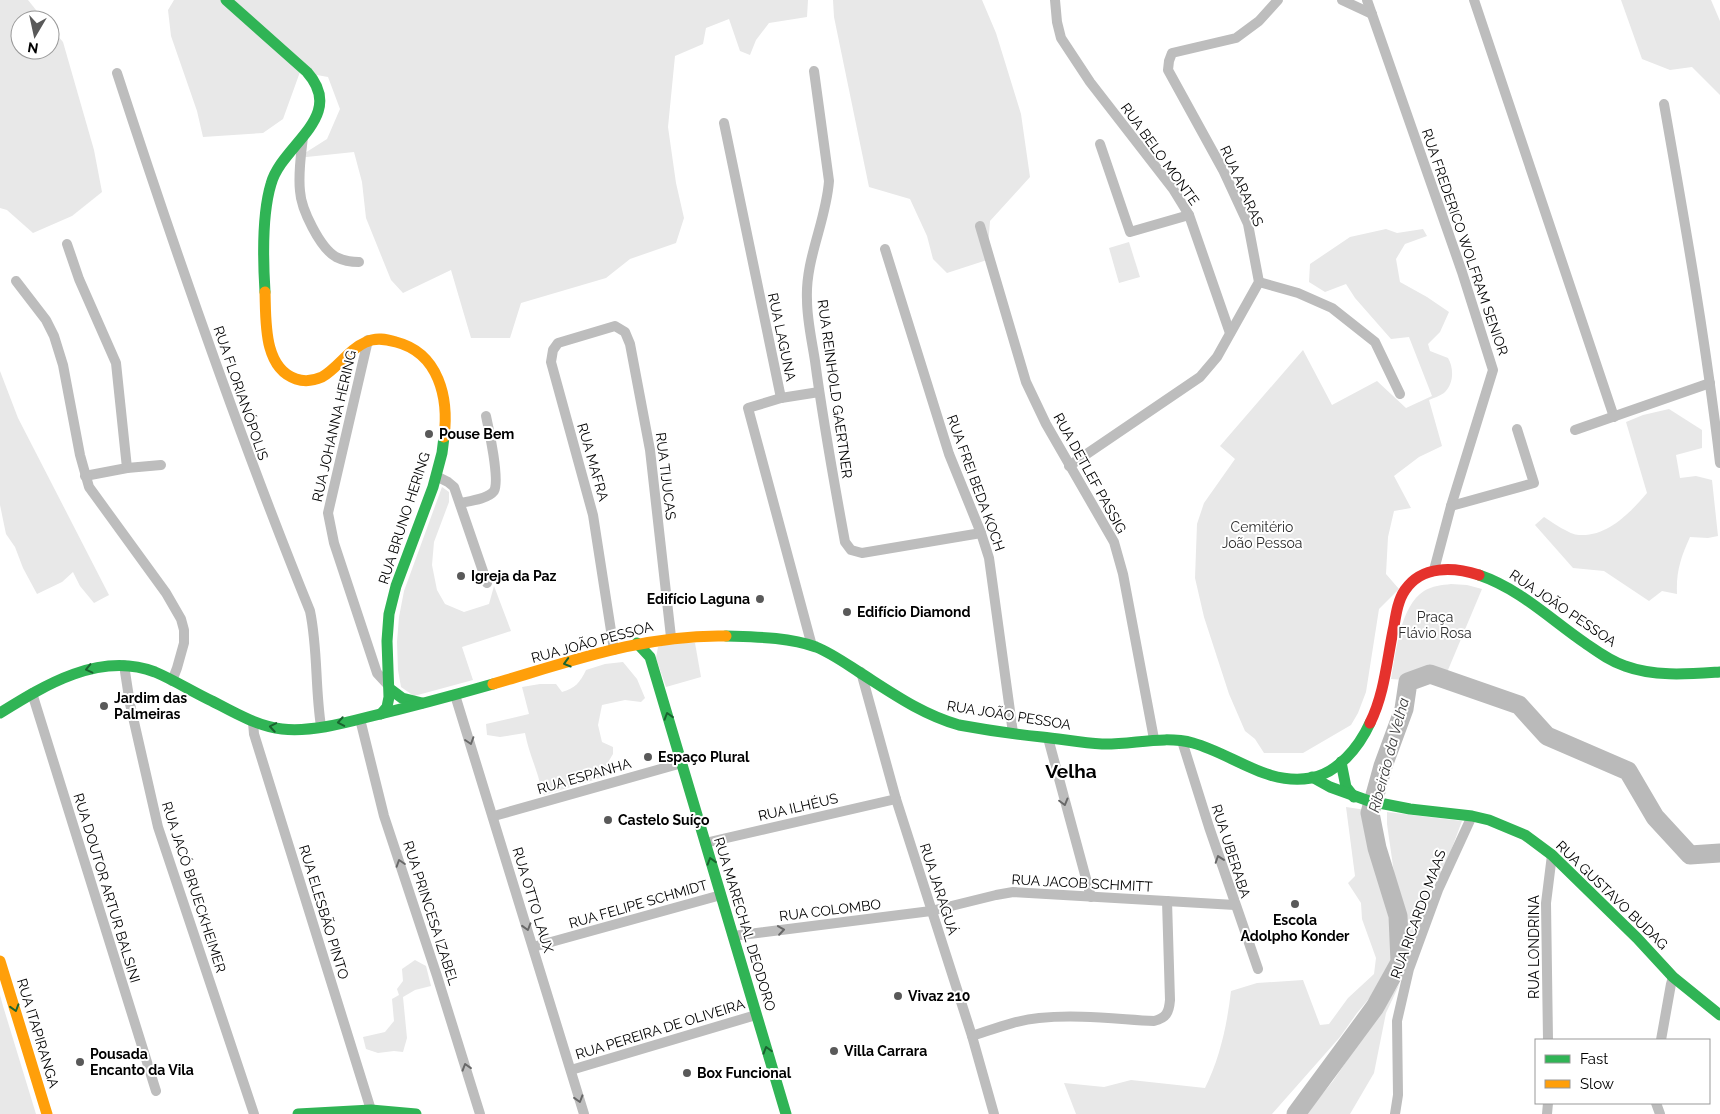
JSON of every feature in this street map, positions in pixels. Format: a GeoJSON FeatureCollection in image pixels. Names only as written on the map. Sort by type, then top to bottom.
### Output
{"type":"FeatureCollection","features":[{"type":"Feature","properties":{"kind":"main road"},"geometry":{"type":"LineString","coordinates":[[226,0],[300,66],[316,83],[321,100],[320,111],[316,120],[284,157],[274,174],[268,194],[265,272],[267,332],[272,355],[276,364],[285,373],[296,379],[308,380],[318,378],[330,372],[358,346],[368,340]]}},
{"type":"Feature","properties":{"kind":"main road","name":"RUA BRUNO HERING"},"geometry":{"type":"LineString","coordinates":[[368,340],[387,339],[402,342],[422,357],[440,380],[445,396],[447,417],[444,442],[436,476],[402,568],[389,615],[387,641],[390,687],[387,705],[381,714]]}},
{"type":"Feature","properties":{"kind":"main road","name":"RUA JOÃO PESSOA"},"geometry":{"type":"LineString","coordinates":[[0,712],[32,693],[74,673],[88,669],[124,665],[147,670],[172,681],[253,722],[267,727],[294,730],[360,719],[422,704],[638,643],[671,637],[718,636],[780,640],[812,646],[860,671],[898,699],[914,708],[940,720],[959,725],[1048,738],[1109,744],[1154,739],[1182,741],[1210,748],[1261,774],[1286,779],[1316,776],[1339,764],[1362,739],[1374,715],[1382,686],[1400,600],[1408,586],[1420,576],[1434,570],[1450,569],[1468,571],[1503,584],[1525,597],[1578,638],[1613,661],[1638,669],[1667,674],[1720,672]]}},
{"type":"Feature","properties":{"kind":"main road"},"geometry":{"type":"LineString","coordinates":[[650,657],[659,640]]}},
{"type":"Feature","properties":{"kind":"main road","name":"RUA MARECHAL DEODORO"},"geometry":{"type":"LineString","coordinates":[[638,643],[646,650],[650,657],[786,1114]]}},
{"type":"Feature","properties":{"kind":"main road"},"geometry":{"type":"LineString","coordinates":[[390,687],[402,698],[422,704]]}},
{"type":"Feature","properties":{"kind":"main road"},"geometry":{"type":"LineString","coordinates":[[1339,764],[1332,780],[1334,785],[1351,794]]}},
{"type":"Feature","properties":{"kind":"main road"},"geometry":{"type":"LineString","coordinates":[[1339,764],[1351,794]]}},
{"type":"Feature","properties":{"kind":"main road"},"geometry":{"type":"LineString","coordinates":[[1316,776],[1332,780]]}},
{"type":"Feature","properties":{"kind":"main road","name":"RUA GUSTAVO BUDAG"},"geometry":{"type":"LineString","coordinates":[[1316,776],[1329,788],[1393,805],[1489,820],[1525,835],[1552,855],[1673,977],[1720,1015]]}},
{"type":"Feature","properties":{"kind":"main road","name":"RUA ITAPIRANGA"},"geometry":{"type":"LineString","coordinates":[[0,962],[48,1114]]}},
{"type":"Feature","properties":{"kind":"main road"},"geometry":{"type":"LineString","coordinates":[[298,1114],[371,1110],[416,1114]]}},
{"type":"Feature","properties":{"kind":"street","name":"RUA BELO MONTE"},"geometry":{"type":"LineString","coordinates":[[1055,0],[1061,38],[1090,82],[1173,189],[1189,215],[1230,333]]}},
{"type":"Feature","properties":{"kind":"street","name":"RUA ARARAS"},"geometry":{"type":"LineString","coordinates":[[1259,282],[1248,224],[1223,170],[1168,70],[1172,54],[1236,38],[1260,21],[1278,0]]}},
{"type":"Feature","properties":{"kind":"street"},"geometry":{"type":"LineString","coordinates":[[1342,0],[1372,14]]}},
{"type":"Feature","properties":{"kind":"street","name":"RUA FREDERICO WOLFRAM SENIOR"},"geometry":{"type":"LineString","coordinates":[[1367,0],[1462,272],[1493,370],[1451,506],[1434,570]]}},
{"type":"Feature","properties":{"kind":"street"},"geometry":{"type":"LineString","coordinates":[[1474,0],[1614,417]]}},
{"type":"Feature","properties":{"kind":"street","name":"RUA REINHOLD GAERTNER"},"geometry":{"type":"LineString","coordinates":[[814,70],[829,181],[828,199],[816,239],[808,276],[807,301],[819,392],[845,542],[851,550],[862,553],[981,533]]}},
{"type":"Feature","properties":{"kind":"street","name":"RUA FLORIANÓPOLIS"},"geometry":{"type":"LineString","coordinates":[[117,73],[147,165],[257,480],[310,611],[317,668],[317,698],[321,726]]}},
{"type":"Feature","properties":{"kind":"street"},"geometry":{"type":"LineString","coordinates":[[1664,104],[1692,265],[1720,463]]}},
{"type":"Feature","properties":{"kind":"street","name":"RUA LAGUNA"},"geometry":{"type":"LineString","coordinates":[[724,123],[781,398],[748,408],[812,646]]}},
{"type":"Feature","properties":{"kind":"street"},"geometry":{"type":"LineString","coordinates":[[303,137],[299,180],[300,194],[305,210],[316,232],[334,257],[346,262],[359,262]]}},
{"type":"Feature","properties":{"kind":"street"},"geometry":{"type":"LineString","coordinates":[[1100,144],[1130,232],[1189,215]]}},
{"type":"Feature","properties":{"kind":"street","name":"RUA DETLEF PASSIG"},"geometry":{"type":"LineString","coordinates":[[980,226],[1026,382],[1069,466],[1114,542],[1123,574],[1154,739]]}},
{"type":"Feature","properties":{"kind":"street"},"geometry":{"type":"LineString","coordinates":[[66,244],[79,279],[116,363],[127,468]]}},
{"type":"Feature","properties":{"kind":"street","name":"RUA FREI BEDA KOCH"},"geometry":{"type":"LineString","coordinates":[[885,249],[949,454],[981,533],[989,558],[1013,733]]}},
{"type":"Feature","properties":{"kind":"street"},"geometry":{"type":"LineString","coordinates":[[16,281],[46,320],[54,336],[63,365],[85,476],[89,487],[166,593],[181,619],[184,630],[184,643],[172,681]]}},
{"type":"Feature","properties":{"kind":"street"},"geometry":{"type":"LineString","coordinates":[[1069,466],[1200,377],[1217,357],[1259,282],[1298,292],[1332,308],[1375,342],[1400,394]]}},
{"type":"Feature","properties":{"kind":"street","name":"RUA TIJUCAS"},"geometry":{"type":"LineString","coordinates":[[615,326],[625,332],[630,344],[650,450],[671,637]]}},
{"type":"Feature","properties":{"kind":"street","name":"RUA MAFRA"},"geometry":{"type":"LineString","coordinates":[[614,650],[593,515],[551,362],[558,343],[615,326]]}},
{"type":"Feature","properties":{"kind":"street","name":"RUA JOHANNA HERING"},"geometry":{"type":"LineString","coordinates":[[368,340],[328,513],[334,543],[377,673],[390,687]]}},
{"type":"Feature","properties":{"kind":"street"},"geometry":{"type":"LineString","coordinates":[[1575,430],[1710,383]]}},
{"type":"Feature","properties":{"kind":"street"},"geometry":{"type":"LineString","coordinates":[[781,398],[819,392]]}},
{"type":"Feature","properties":{"kind":"street"},"geometry":{"type":"LineString","coordinates":[[460,503],[489,496],[494,491],[494,467],[486,416]]}},
{"type":"Feature","properties":{"kind":"street"},"geometry":{"type":"LineString","coordinates":[[1451,506],[1534,483],[1517,429]]}},
{"type":"Feature","properties":{"kind":"street"},"geometry":{"type":"LineString","coordinates":[[85,476],[127,468],[161,465]]}},
{"type":"Feature","properties":{"kind":"street"},"geometry":{"type":"LineString","coordinates":[[436,476],[454,487],[487,583]]}},
{"type":"Feature","properties":{"kind":"street","name":"RUA JACÓ BRUECKHEIMER"},"geometry":{"type":"LineString","coordinates":[[124,665],[130,704],[158,827],[254,1114]]}},
{"type":"Feature","properties":{"kind":"street","name":"RUA JARAGUÁ"},"geometry":{"type":"LineString","coordinates":[[860,671],[896,799],[972,1036],[994,1114]]}},
{"type":"Feature","properties":{"kind":"street","name":"RUA DOUTOR ARTUR BALSINI"},"geometry":{"type":"LineString","coordinates":[[32,693],[156,1091]]}},
{"type":"Feature","properties":{"kind":"street","name":"RUA OTTO LAUX"},"geometry":{"type":"LineString","coordinates":[[455,695],[494,816],[584,1114]]}},
{"type":"Feature","properties":{"kind":"street","name":"RUA PRINCESA IZABEL"},"geometry":{"type":"LineString","coordinates":[[360,719],[384,816],[480,1114]]}},
{"type":"Feature","properties":{"kind":"street","name":"RUA ELESBÃO PINTO"},"geometry":{"type":"LineString","coordinates":[[253,722],[257,743],[371,1110]]}},
{"type":"Feature","properties":{"kind":"street"},"geometry":{"type":"LineString","coordinates":[[1048,738],[1091,897]]}},
{"type":"Feature","properties":{"kind":"street","name":"RUA UBERABA"},"geometry":{"type":"LineString","coordinates":[[1182,741],[1235,905],[1258,969]]}},
{"type":"Feature","properties":{"kind":"street","name":"RUA ESPANHA"},"geometry":{"type":"LineString","coordinates":[[494,816],[682,763]]}},
{"type":"Feature","properties":{"kind":"street","name":"RUA ILHÉUS"},"geometry":{"type":"LineString","coordinates":[[705,843],[896,799]]}},
{"type":"Feature","properties":{"kind":"street","name":"RUA RICARDO MAAS"},"geometry":{"type":"LineString","coordinates":[[1395,1114],[1398,1095],[1397,1021],[1409,969],[1438,890],[1472,816]]}},
{"type":"Feature","properties":{"kind":"street","name":"RUA LONDRINA"},"geometry":{"type":"LineString","coordinates":[[1548,1039],[1546,903],[1552,855]]}},
{"type":"Feature","properties":{"kind":"street","name":"RUA JACOB SCHMITT"},"geometry":{"type":"LineString","coordinates":[[931,911],[996,894],[1013,892],[1235,905]]}},
{"type":"Feature","properties":{"kind":"street","name":"RUA FELIPE SCHMIDT"},"geometry":{"type":"LineString","coordinates":[[533,947],[721,895]]}},
{"type":"Feature","properties":{"kind":"street"},"geometry":{"type":"LineString","coordinates":[[972,1036],[1013,1023],[1037,1018],[1062,1016],[1154,1022],[1164,1018],[1169,1011],[1170,1000],[1167,901]]}},
{"type":"Feature","properties":{"kind":"street","name":"RUA COLOMBO"},"geometry":{"type":"LineString","coordinates":[[733,936],[931,911]]}},
{"type":"Feature","properties":{"kind":"street"},"geometry":{"type":"LineString","coordinates":[[1661,1039],[1673,977]]}},
{"type":"Feature","properties":{"kind":"street","name":"RUA PEREIRA DE OLIVEIRA"},"geometry":{"type":"LineString","coordinates":[[570,1070],[756,1015]]}},
{"type":"Feature","properties":{"kind":"green space"},"geometry":{"type":"Polygon","coordinates":[[[0,0],[28,0],[36,10],[10,10],[10,60],[60,60],[60,39],[63,42],[94,150],[102,192],[72,216],[33,233],[7,210],[0,208],[0,0]]]}},
{"type":"Feature","properties":{"kind":"green space"},"geometry":{"type":"Polygon","coordinates":[[[174,0],[808,0],[807,17],[769,23],[756,40],[750,55],[740,51],[729,19],[706,28],[703,44],[675,56],[668,127],[676,183],[684,218],[676,243],[630,259],[606,278],[521,303],[510,338],[471,338],[451,270],[403,293],[391,280],[366,218],[362,182],[354,152],[297,158],[327,139],[340,109],[328,77],[300,72],[283,119],[263,133],[203,137],[197,111],[171,36],[168,10],[174,0]]]}},
{"type":"Feature","properties":{"kind":"green space"},"geometry":{"type":"Polygon","coordinates":[[[833,0],[982,0],[996,33],[1021,114],[1030,177],[990,221],[987,260],[947,273],[933,259],[927,236],[910,199],[869,187],[834,17],[833,0]]]}},
{"type":"Feature","properties":{"kind":"green space"},"geometry":{"type":"Polygon","coordinates":[[[1621,0],[1711,0],[1720,21],[1720,95],[1692,67],[1670,70],[1642,59],[1621,0]]]}},
{"type":"Feature","properties":{"kind":"green space","name":"Cemitério João Pessoa"},"geometry":{"type":"Polygon","coordinates":[[[1386,229],[1397,233],[1423,229],[1427,236],[1405,244],[1396,259],[1400,282],[1449,312],[1440,332],[1428,344],[1430,351],[1448,358],[1452,371],[1450,385],[1447,389],[1442,394],[1429,400],[1442,446],[1419,457],[1394,476],[1411,508],[1394,511],[1388,537],[1386,574],[1399,589],[1379,609],[1366,692],[1358,713],[1351,725],[1303,753],[1264,753],[1255,739],[1245,731],[1229,694],[1204,617],[1195,578],[1197,524],[1204,503],[1235,459],[1220,446],[1303,350],[1332,405],[1377,381],[1406,408],[1432,396],[1409,337],[1391,339],[1355,298],[1346,284],[1325,292],[1309,282],[1310,264],[1350,237],[1386,229]]]}},
{"type":"Feature","properties":{"kind":"green space"},"geometry":{"type":"Polygon","coordinates":[[[1129,242],[1140,277],[1119,283],[1109,248],[1129,242]]]}},
{"type":"Feature","properties":{"kind":"green space"},"geometry":{"type":"Polygon","coordinates":[[[0,371],[18,418],[109,595],[94,603],[80,586],[73,572],[62,582],[37,594],[23,568],[15,547],[6,534],[0,505],[0,371]]]}},
{"type":"Feature","properties":{"kind":"green space"},"geometry":{"type":"Polygon","coordinates":[[[1669,409],[1702,430],[1702,448],[1676,455],[1680,478],[1696,476],[1712,480],[1718,536],[1708,538],[1690,537],[1680,564],[1677,578],[1677,594],[1662,591],[1649,601],[1604,571],[1573,568],[1535,525],[1544,517],[1571,533],[1589,535],[1608,528],[1625,516],[1647,493],[1626,422],[1643,415],[1669,409]]]}},
{"type":"Feature","properties":{"kind":"green space"},"geometry":{"type":"Polygon","coordinates":[[[442,487],[449,492],[449,502],[434,542],[432,565],[437,590],[445,604],[464,612],[489,604],[494,586],[511,631],[462,647],[473,680],[414,696],[401,687],[397,642],[399,617],[404,591],[442,487]]]}},
{"type":"Feature","properties":{"kind":"green space","name":"Praça Flávio Rosa"},"geometry":{"type":"Polygon","coordinates":[[[1451,584],[1467,585],[1482,589],[1448,670],[1430,670],[1415,673],[1405,680],[1391,679],[1400,631],[1409,607],[1424,591],[1451,584]]]}},
{"type":"Feature","properties":{"kind":"green space"},"geometry":{"type":"Polygon","coordinates":[[[671,643],[695,643],[701,677],[666,687],[656,658],[658,647],[671,643]]]}},
{"type":"Feature","properties":{"kind":"green space"},"geometry":{"type":"Polygon","coordinates":[[[623,662],[637,679],[645,698],[641,702],[625,700],[602,705],[598,725],[602,742],[613,747],[613,754],[607,764],[607,776],[544,795],[525,733],[500,737],[487,735],[486,724],[529,714],[522,687],[556,684],[562,692],[577,684],[586,670],[605,664],[623,662]]]}},
{"type":"Feature","properties":{"kind":"green space"},"geometry":{"type":"Polygon","coordinates":[[[1346,807],[1366,810],[1377,864],[1389,908],[1397,958],[1382,983],[1340,1037],[1272,1114],[1076,1114],[1064,1083],[1104,1087],[1131,1080],[1205,1088],[1215,1065],[1222,1041],[1231,991],[1257,983],[1303,980],[1320,1025],[1329,1024],[1348,998],[1374,974],[1376,958],[1362,919],[1361,903],[1348,883],[1355,876],[1346,807]]]}},
{"type":"Feature","properties":{"kind":"green space"},"geometry":{"type":"Polygon","coordinates":[[[1387,812],[1462,821],[1446,864],[1434,884],[1416,935],[1405,948],[1402,899],[1394,873],[1387,812]]]}},
{"type":"Feature","properties":{"kind":"green space"},"geometry":{"type":"Polygon","coordinates":[[[415,960],[426,966],[431,986],[415,990],[403,997],[407,1038],[403,1052],[378,1053],[366,1049],[363,1037],[385,1032],[394,1021],[392,999],[399,995],[397,989],[403,981],[402,969],[415,960]]]}},
{"type":"Feature","properties":{"kind":"green space"},"geometry":{"type":"Polygon","coordinates":[[[1400,983],[1386,1013],[1374,1073],[1350,1114],[1306,1114],[1333,1081],[1400,983]]]}},
{"type":"Feature","properties":{"kind":"green space"},"geometry":{"type":"Polygon","coordinates":[[[0,995],[3,1006],[36,1114],[0,1114],[0,995]]]}},
{"type":"Feature","properties":{"kind":"waterway","name":"Ribeirão da Velha"},"geometry":{"type":"LineString","coordinates":[[1296,1114],[1375,1007],[1400,962],[1398,916],[1377,848],[1370,813],[1383,766],[1404,709],[1408,682],[1430,674],[1519,705],[1547,736],[1628,771],[1655,817],[1690,855],[1720,853]]}},
{"type":"Feature","properties":{"kind":"traffic: fast"},"geometry":{"type":"LineString","coordinates":[[226,0],[307,72],[317,88],[320,103],[316,117],[277,170],[271,184],[265,223],[265,292]]}},
{"type":"Feature","properties":{"kind":"traffic: fast"},"geometry":{"type":"LineString","coordinates":[[381,714],[387,707],[389,697],[387,641],[389,614],[396,586],[433,487],[444,437]]}},
{"type":"Feature","properties":{"kind":"traffic: fast"},"geometry":{"type":"LineString","coordinates":[[1479,575],[1521,596],[1595,650],[1620,664],[1648,672],[1660,673],[1720,672]]}},
{"type":"Feature","properties":{"kind":"traffic: fast"},"geometry":{"type":"LineString","coordinates":[[726,636],[783,639],[816,647],[838,658],[919,709],[959,725],[1094,743],[1113,744],[1159,740],[1182,741],[1208,748],[1250,768],[1280,777],[1295,779],[1311,778],[1330,771],[1354,750],[1370,723]]}},
{"type":"Feature","properties":{"kind":"traffic: fast"},"geometry":{"type":"LineString","coordinates":[[637,643],[650,657],[786,1114]]}},
{"type":"Feature","properties":{"kind":"traffic: fast"},"geometry":{"type":"LineString","coordinates":[[0,713],[54,682],[94,668],[114,666],[134,667],[155,672],[246,718],[264,725],[293,730],[325,727],[347,722],[493,684]]}},
{"type":"Feature","properties":{"kind":"traffic: fast"},"geometry":{"type":"LineString","coordinates":[[390,689],[402,698],[422,703]]}},
{"type":"Feature","properties":{"kind":"traffic: fast"},"geometry":{"type":"LineString","coordinates":[[1341,762],[1346,787],[1354,797]]}},
{"type":"Feature","properties":{"kind":"traffic: fast"},"geometry":{"type":"LineString","coordinates":[[1312,777],[1330,787],[1369,801],[1410,809],[1472,816],[1489,820],[1525,835],[1552,855],[1637,938],[1673,977],[1720,1015]]}},
{"type":"Feature","properties":{"kind":"traffic: fast"},"geometry":{"type":"LineString","coordinates":[[298,1114],[371,1110],[416,1114]]}},
{"type":"Feature","properties":{"kind":"traffic: slow"},"geometry":{"type":"LineString","coordinates":[[265,292],[268,342],[277,365],[285,373],[303,381],[322,377],[354,349],[374,339],[388,340],[411,348],[422,356],[438,379],[445,407],[444,437]]}},
{"type":"Feature","properties":{"kind":"traffic: slow"},"geometry":{"type":"LineString","coordinates":[[493,684],[608,651],[637,645],[666,640],[726,636]]}},
{"type":"Feature","properties":{"kind":"traffic: slow"},"geometry":{"type":"LineString","coordinates":[[0,961],[47,1114]]}},
{"type":"Feature","properties":{"kind":"traffic: jam"},"geometry":{"type":"LineString","coordinates":[[1370,723],[1379,700],[1397,612],[1405,590],[1412,582],[1429,572],[1459,570],[1479,575]]}},
{"type":"Feature","properties":{"kind":"place","name":"Pouse Bem"},"geometry":{"type":"Point","coordinates":[429,434]}},
{"type":"Feature","properties":{"kind":"place","name":"Igreja da Paz"},"geometry":{"type":"Point","coordinates":[461,576]}},
{"type":"Feature","properties":{"kind":"place","name":"Edifício Laguna"},"geometry":{"type":"Point","coordinates":[760,599]}},
{"type":"Feature","properties":{"kind":"place","name":"Edifício Diamond"},"geometry":{"type":"Point","coordinates":[847,612]}},
{"type":"Feature","properties":{"kind":"place","name":"Jardim das Palmeiras"},"geometry":{"type":"Point","coordinates":[104,706]}},
{"type":"Feature","properties":{"kind":"place","name":"Espaço Plural"},"geometry":{"type":"Point","coordinates":[648,757]}},
{"type":"Feature","properties":{"kind":"place","name":"Castelo Suíço"},"geometry":{"type":"Point","coordinates":[608,820]}},
{"type":"Feature","properties":{"kind":"place","name":"Escola Adolpho Konder"},"geometry":{"type":"Point","coordinates":[1295,904]}},
{"type":"Feature","properties":{"kind":"place","name":"Vivaz 210"},"geometry":{"type":"Point","coordinates":[898,996]}},
{"type":"Feature","properties":{"kind":"place","name":"Villa Carrara"},"geometry":{"type":"Point","coordinates":[834,1051]}},
{"type":"Feature","properties":{"kind":"place","name":"Pousada Encanto da Vila"},"geometry":{"type":"Point","coordinates":[80,1062]}},
{"type":"Feature","properties":{"kind":"place","name":"Box Funcional"},"geometry":{"type":"Point","coordinates":[687,1073]}},
{"type":"Feature","properties":{"kind":"district","name":"Velha"},"geometry":{"type":"Point","coordinates":[1071,771]}}]}
